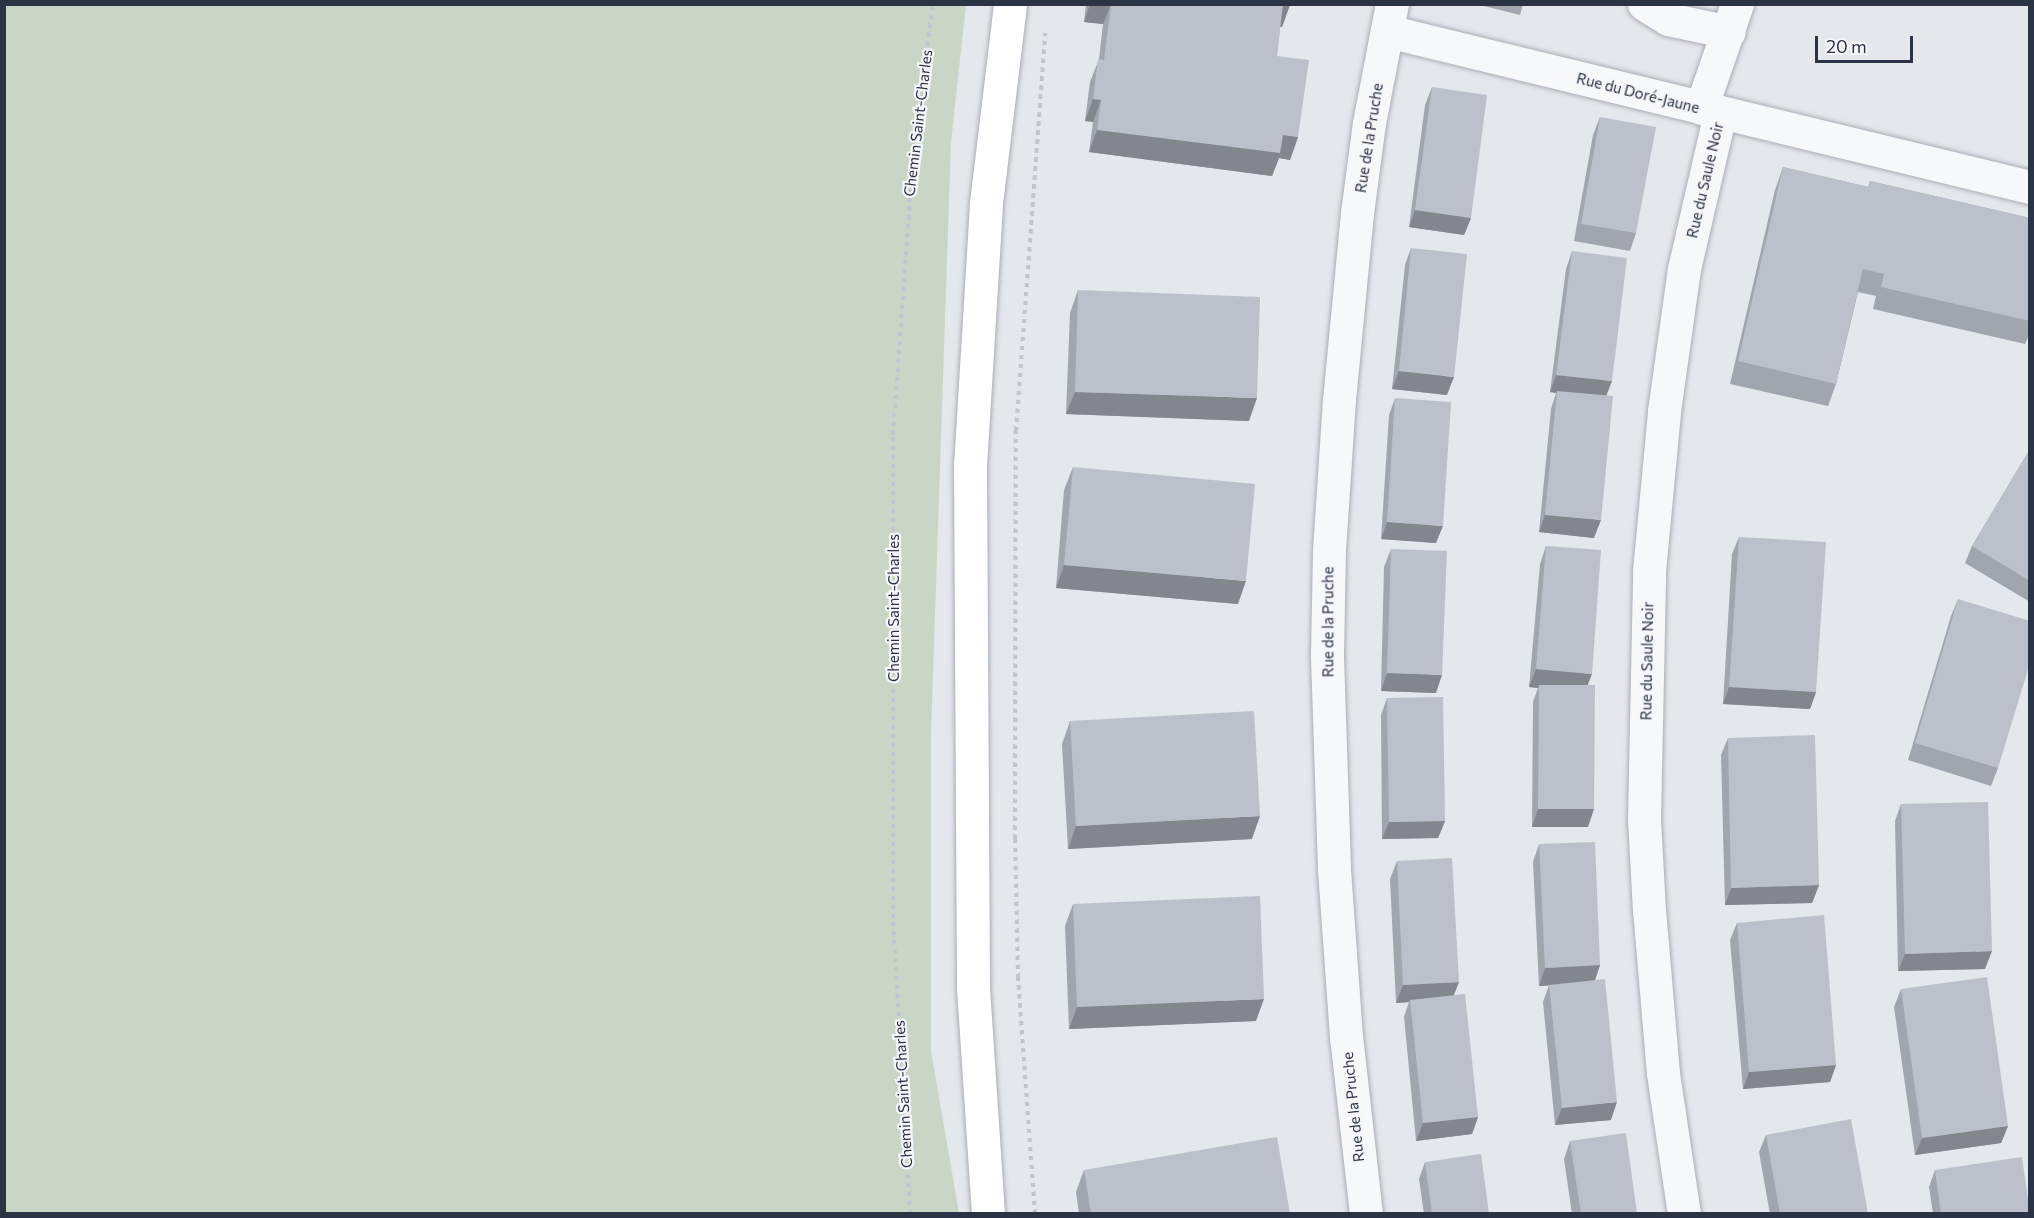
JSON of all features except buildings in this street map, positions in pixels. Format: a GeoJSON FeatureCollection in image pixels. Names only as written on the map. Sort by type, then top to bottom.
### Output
{"type":"FeatureCollection","features":[{"type":"Feature","properties":{"kind":"main road"},"geometry":{"type":"LineString","coordinates":[[988,1214],[975,1038],[971,938],[970,466],[987,203],[1010,4]]}},
{"type":"Feature","properties":{"kind":"street"},"geometry":{"type":"LineString","coordinates":[[1644,4],[1668,19],[1733,18]]}},
{"type":"Feature","properties":{"kind":"street","name":"Rue du Doré-Jaune"},"geometry":{"type":"LineString","coordinates":[[1389,18],[1710,110],[2030,187]]}},
{"type":"Feature","properties":{"kind":"street","name":"Rue de la Pruche"},"geometry":{"type":"LineString","coordinates":[[1366,1214],[1346,1037],[1334,868],[1327,631],[1329,550],[1339,400],[1369,123],[1389,18]]}},
{"type":"Feature","properties":{"kind":"street","name":"Rue du Saule Noir"},"geometry":{"type":"LineString","coordinates":[[1684,1214],[1663,1073],[1649,911],[1644,819],[1649,571],[1664,411],[1684,269],[1710,110],[1733,18]]}},
{"type":"Feature","properties":{"kind":"path","name":"Chemin Saint-Charles"},"geometry":{"type":"LineString","coordinates":[[910,1214],[893,918],[893,435],[914,144],[933,4]]}},
{"type":"Feature","properties":{"kind":"path"},"geometry":{"type":"LineString","coordinates":[[1035,1214],[1017,955],[1016,466],[1045,33]]}},
{"type":"Feature","properties":{"kind":"green space"},"geometry":{"type":"Polygon","coordinates":[[[5,4],[966,5],[951,142],[931,734],[931,1051],[959,1213],[5,1213],[5,4]]]}}]}
